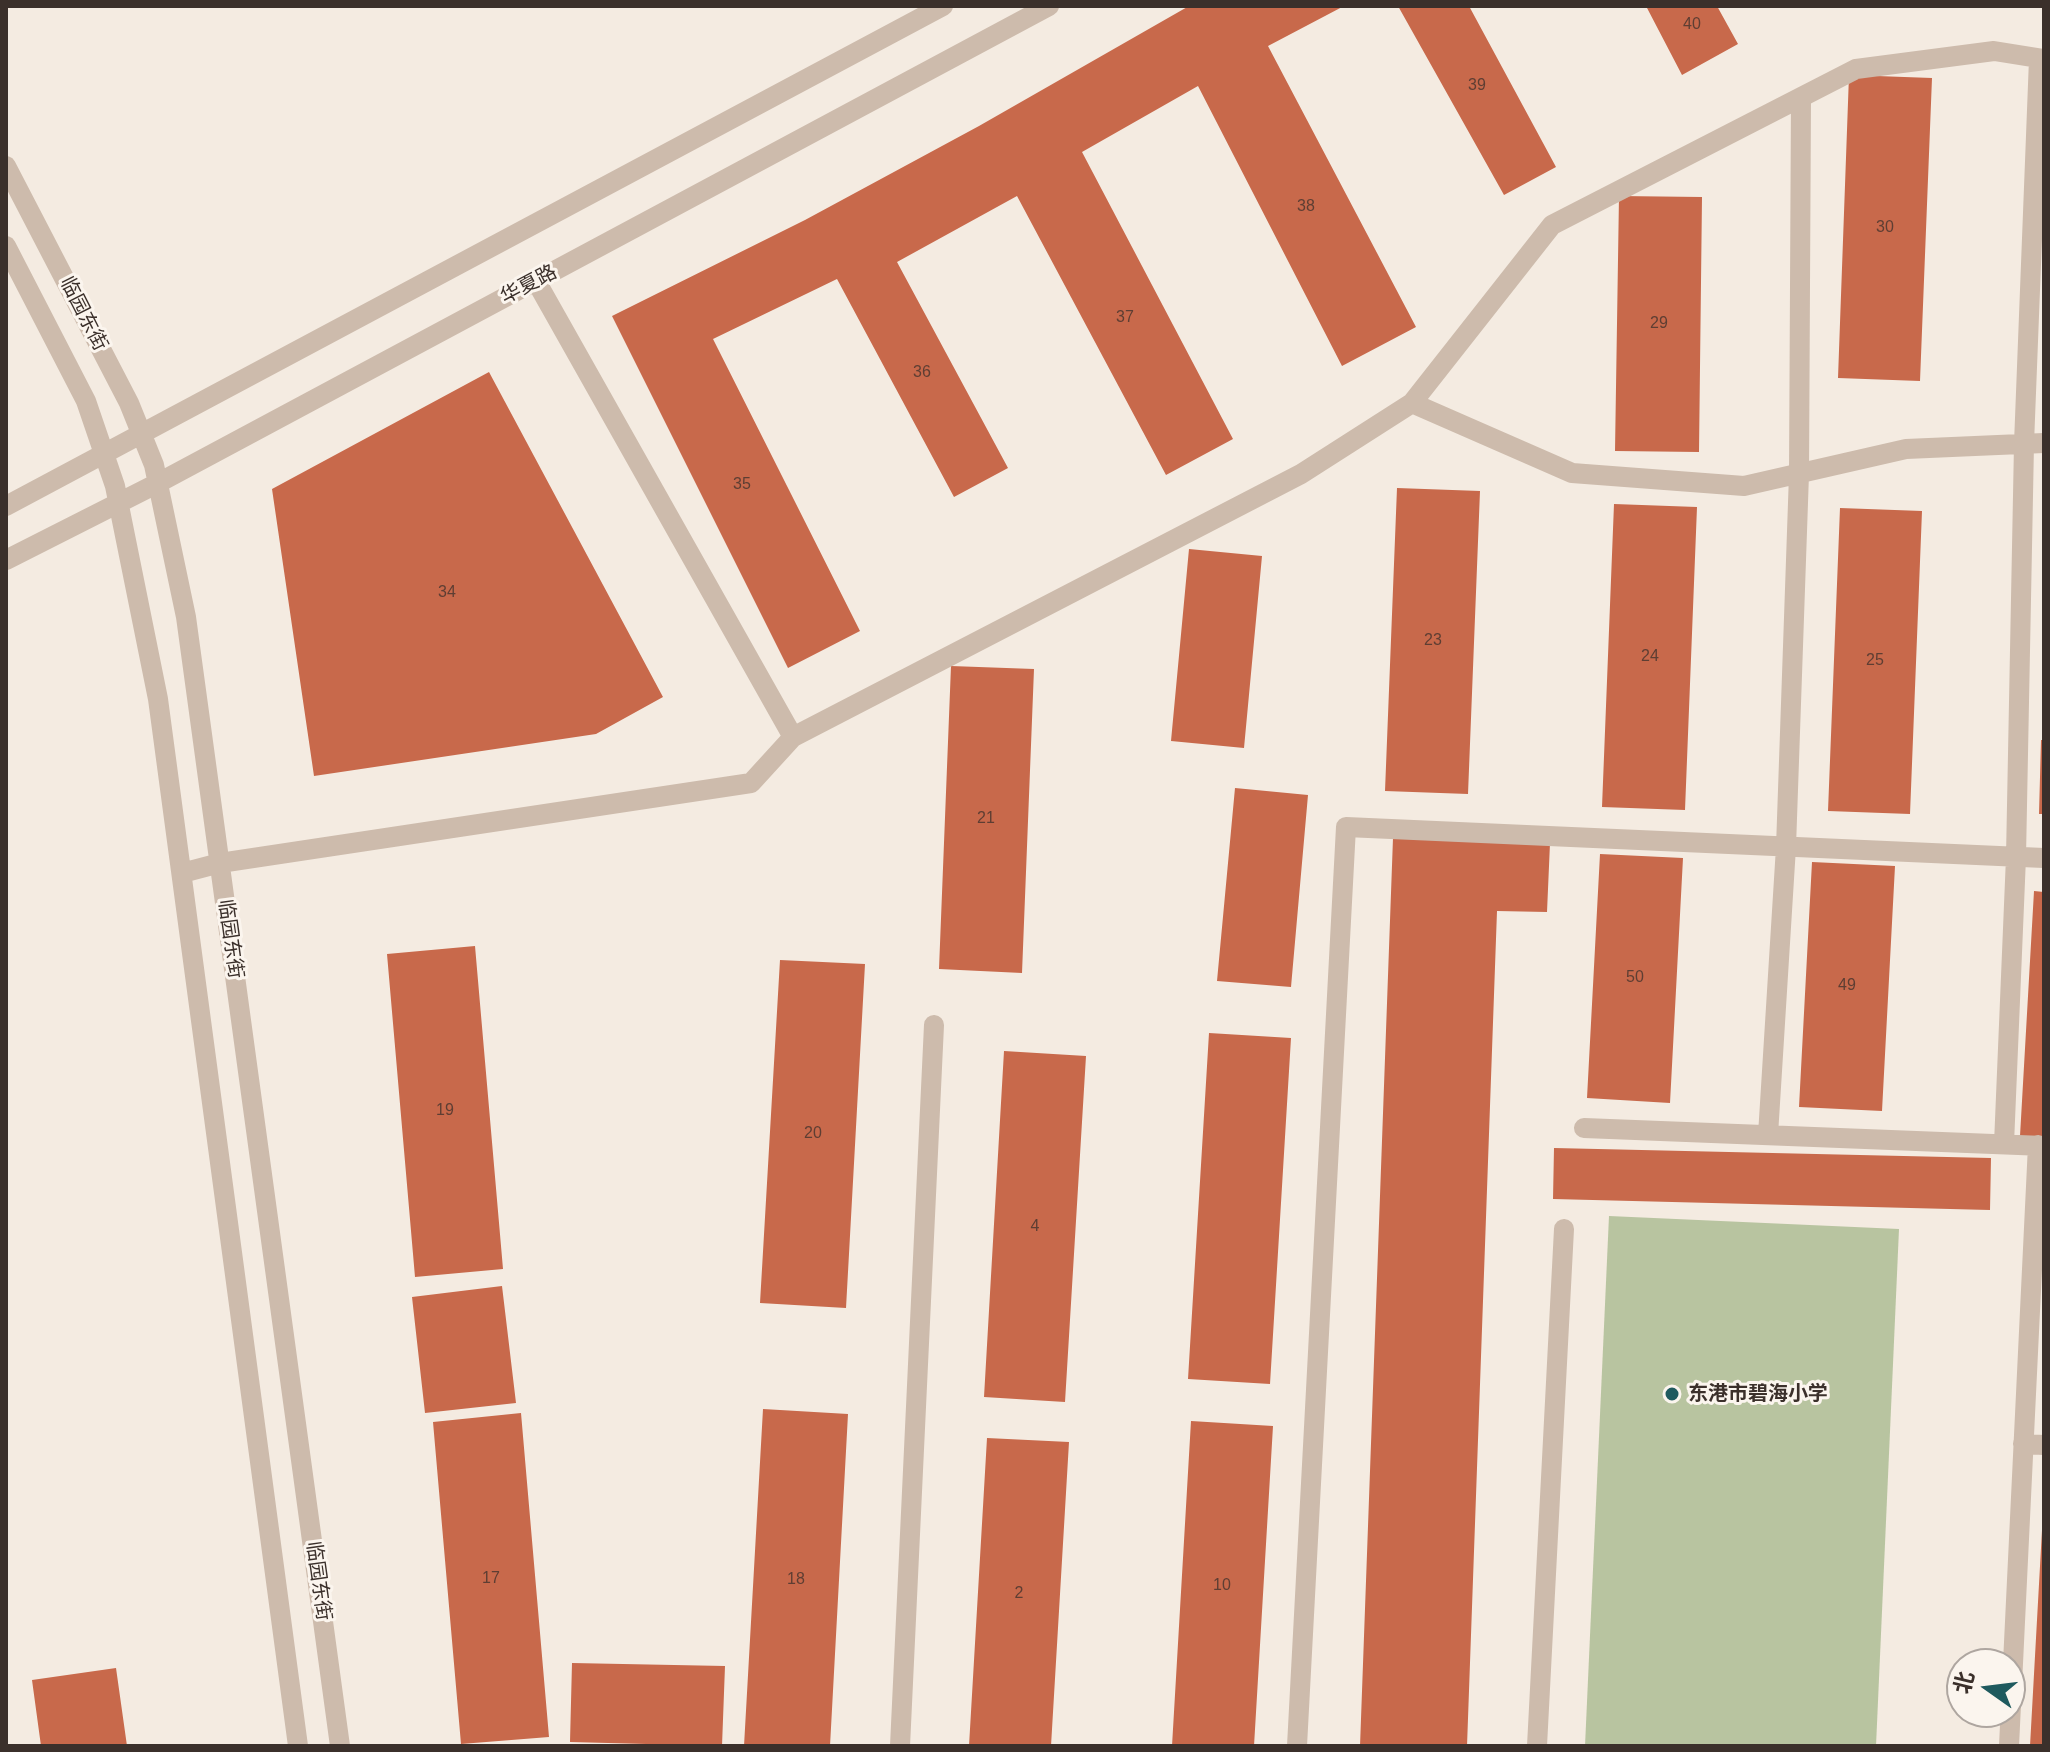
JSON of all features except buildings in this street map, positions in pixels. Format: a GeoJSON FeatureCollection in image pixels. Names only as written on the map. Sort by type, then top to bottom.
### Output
{"type":"FeatureCollection","features":[{"type":"Feature","properties":{"kind":"street"},"geometry":{"type":"LineString","coordinates":[[6,506],[943,6]]}},
{"type":"Feature","properties":{"kind":"street","name":"华夏路"},"geometry":{"type":"LineString","coordinates":[[6,560],[160,482],[1049,6]]}},
{"type":"Feature","properties":{"kind":"street"},"geometry":{"type":"LineString","coordinates":[[182,873],[220,863],[751,783],[793,737],[1301,474],[1412,403],[1552,225],[1856,69],[1994,51],[2041,59],[2034,444],[2004,1144]]}},
{"type":"Feature","properties":{"kind":"street"},"geometry":{"type":"LineString","coordinates":[[1768,1135],[1786,847],[1799,474],[1801,97]]}},
{"type":"Feature","properties":{"kind":"street","name":"临园东街"},"geometry":{"type":"LineString","coordinates":[[6,166],[129,403],[160,482],[186,617],[340,1746]]}},
{"type":"Feature","properties":{"kind":"street","name":"临园东街"},"geometry":{"type":"LineString","coordinates":[[6,246],[86,401],[104,453],[118,503],[158,699],[298,1746]]}},
{"type":"Feature","properties":{"kind":"street"},"geometry":{"type":"LineString","coordinates":[[536,281],[793,737]]}},
{"type":"Feature","properties":{"kind":"street"},"geometry":{"type":"LineString","coordinates":[[1412,403],[1572,473],[1744,486],[1906,449],[2034,444]]}},
{"type":"Feature","properties":{"kind":"street"},"geometry":{"type":"LineString","coordinates":[[1297,1746],[1346,827],[2044,858]]}},
{"type":"Feature","properties":{"kind":"street"},"geometry":{"type":"LineString","coordinates":[[900,1746],[934,1025]]}},
{"type":"Feature","properties":{"kind":"street"},"geometry":{"type":"LineString","coordinates":[[1584,1128],[2041,1145],[2009,1746]]}},
{"type":"Feature","properties":{"kind":"street"},"geometry":{"type":"LineString","coordinates":[[1537,1746],[1564,1229]]}},
{"type":"Feature","properties":{"kind":"street"},"geometry":{"type":"LineString","coordinates":[[2023,1444],[2044,1445]]}},
{"type":"Feature","properties":{"kind":"green space"},"geometry":{"type":"Polygon","coordinates":[[[1609,1216],[1899,1229],[1876,1746],[1585,1746],[1609,1216]]]}},
{"type":"Feature","properties":{"kind":"place","name":"东港市碧海小学"},"geometry":{"type":"Point","coordinates":[1672,1394]}}]}
